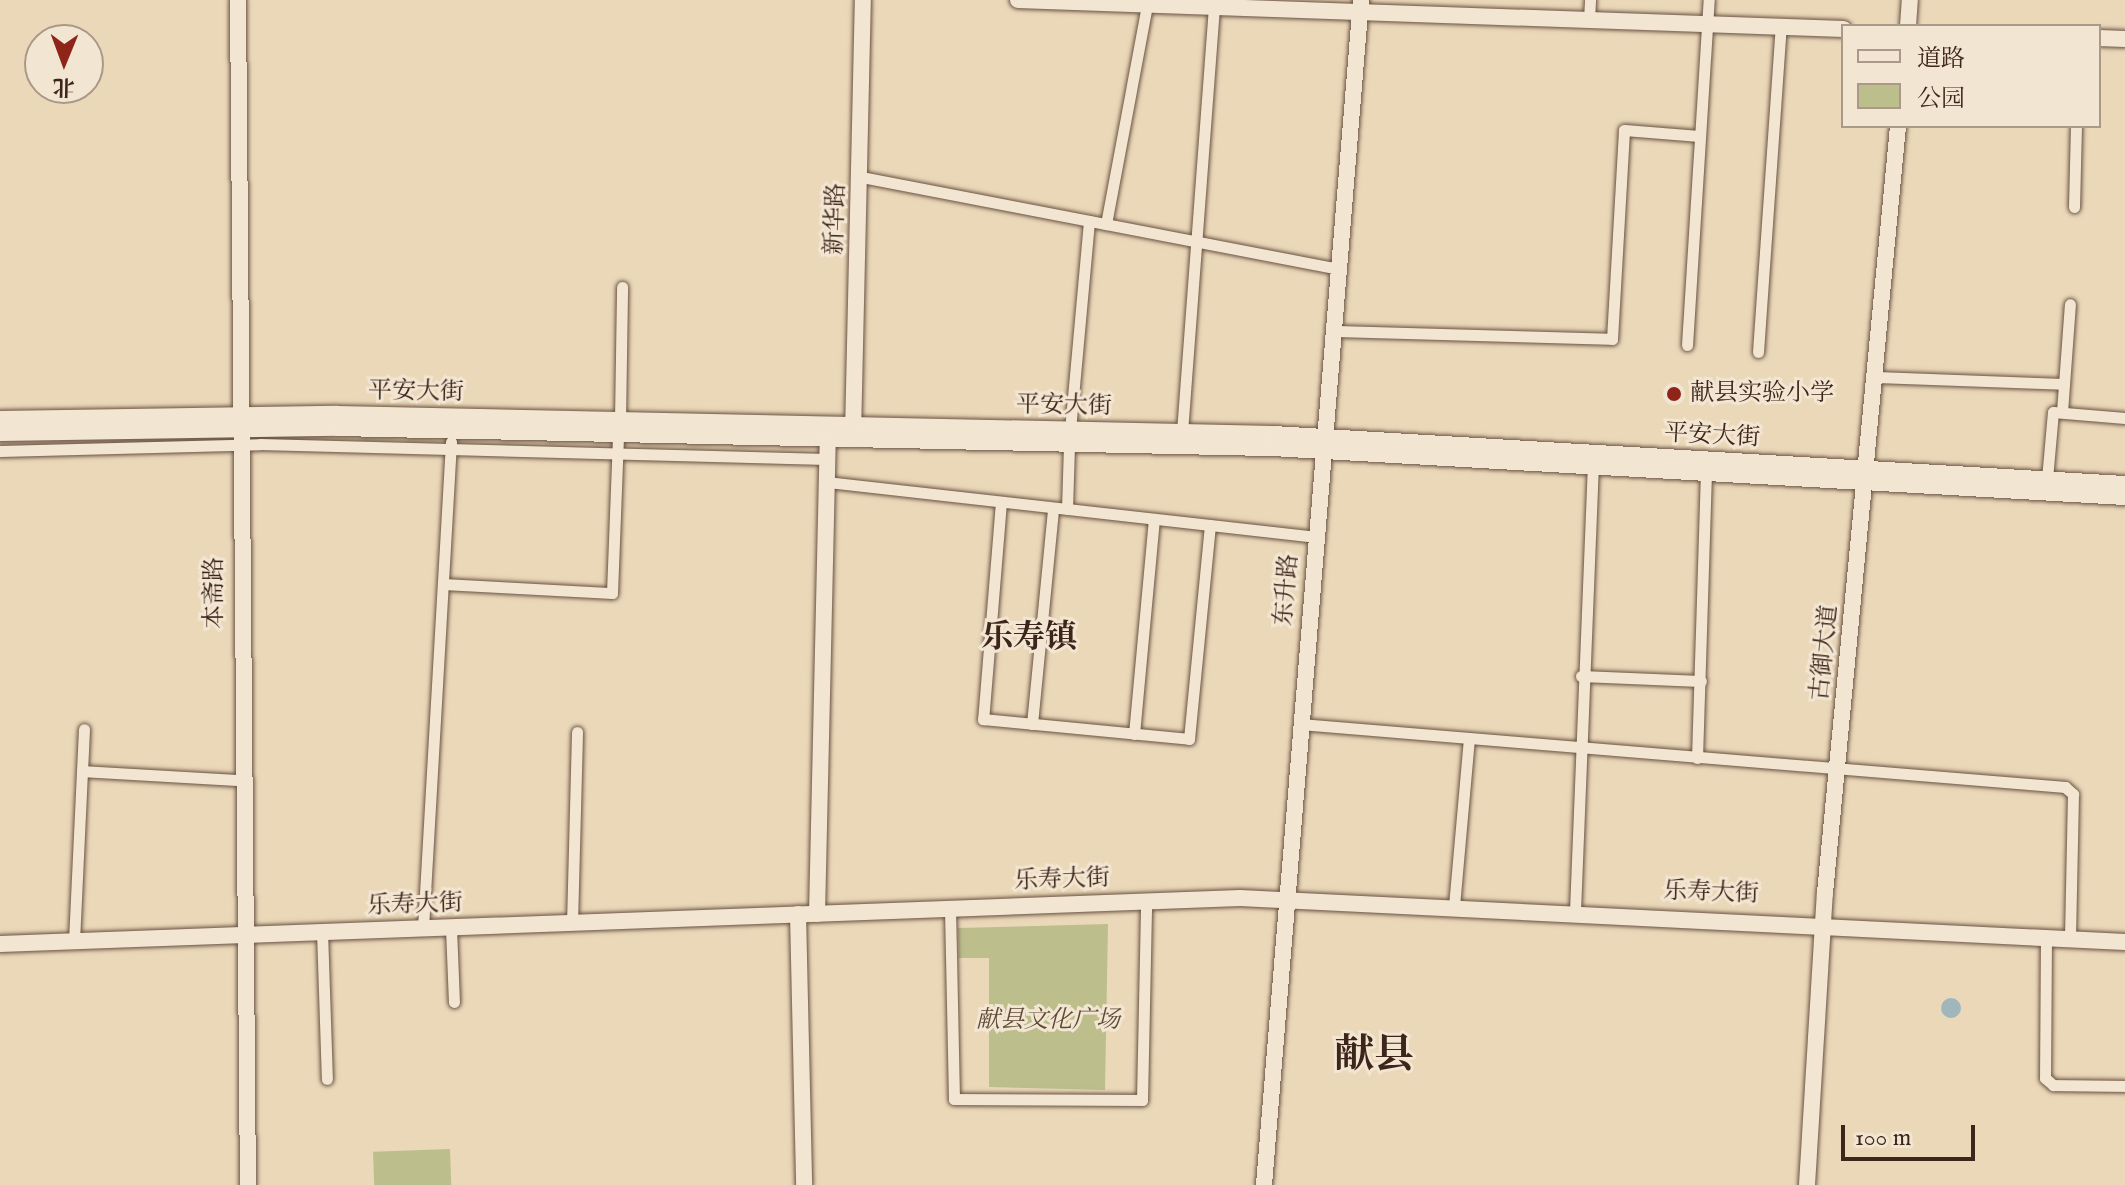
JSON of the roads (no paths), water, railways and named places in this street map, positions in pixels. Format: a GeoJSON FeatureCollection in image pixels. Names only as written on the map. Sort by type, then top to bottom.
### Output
{"type":"FeatureCollection","features":[{"type":"Feature","properties":{"kind":"main road","name":"本斋路"},"geometry":{"type":"LineString","coordinates":[[238,0],[240,780],[248,1185]]}},
{"type":"Feature","properties":{"kind":"main road","name":"新华路"},"geometry":{"type":"LineString","coordinates":[[843,433],[852,0]]}},
{"type":"Feature","properties":{"kind":"main road","name":"新华路"},"geometry":{"type":"LineString","coordinates":[[843,433],[861,177],[863,0]]}},
{"type":"Feature","properties":{"kind":"main road"},"geometry":{"type":"LineString","coordinates":[[1018,0],[1214,7],[1360,6],[1589,20],[1841,29]]}},
{"type":"Feature","properties":{"kind":"main road"},"geometry":{"type":"LineString","coordinates":[[1908,24],[1910,0]]}},
{"type":"Feature","properties":{"kind":"main road","name":"东升路"},"geometry":{"type":"LineString","coordinates":[[1264,1185],[1360,6]]}},
{"type":"Feature","properties":{"kind":"main road"},"geometry":{"type":"LineString","coordinates":[[2101,38],[2125,39]]}},
{"type":"Feature","properties":{"kind":"main road","name":"古御大道"},"geometry":{"type":"LineString","coordinates":[[1807,1185],[1823,922],[1898,128]]}},
{"type":"Feature","properties":{"kind":"main road","name":"平安大街"},"geometry":{"type":"LineString","coordinates":[[0,419],[239,429],[619,427]]}},
{"type":"Feature","properties":{"kind":"main road","name":"平安大街"},"geometry":{"type":"LineString","coordinates":[[0,433],[619,427],[1323,444],[1866,475],[2125,497]]}},
{"type":"Feature","properties":{"kind":"main road","name":"平安大街"},"geometry":{"type":"LineString","coordinates":[[1070,437],[1182,432],[1706,473],[2047,479],[2125,484]]}},
{"type":"Feature","properties":{"kind":"main road"},"geometry":{"type":"LineString","coordinates":[[817,914],[827,459],[843,433]]}},
{"type":"Feature","properties":{"kind":"main road","name":"乐寿大街"},"geometry":{"type":"LineString","coordinates":[[0,944],[950,908],[1285,900],[1823,922],[2125,942]]}},
{"type":"Feature","properties":{"kind":"main road"},"geometry":{"type":"LineString","coordinates":[[798,914],[804,1185]]}},
{"type":"Feature","properties":{"kind":"street"},"geometry":{"type":"LineString","coordinates":[[1589,20],[1590,0]]}},
{"type":"Feature","properties":{"kind":"street"},"geometry":{"type":"LineString","coordinates":[[1687,345],[1709,0]]}},
{"type":"Feature","properties":{"kind":"street"},"geometry":{"type":"LineString","coordinates":[[1106,224],[1151,3]]}},
{"type":"Feature","properties":{"kind":"street"},"geometry":{"type":"LineString","coordinates":[[1182,432],[1191,241],[1214,7]]}},
{"type":"Feature","properties":{"kind":"street"},"geometry":{"type":"LineString","coordinates":[[1758,352],[1781,27]]}},
{"type":"Feature","properties":{"kind":"street"},"geometry":{"type":"LineString","coordinates":[[2074,207],[2076,128]]}},
{"type":"Feature","properties":{"kind":"street"},"geometry":{"type":"LineString","coordinates":[[1333,331],[1612,339],[1624,130],[1700,136]]}},
{"type":"Feature","properties":{"kind":"street"},"geometry":{"type":"LineString","coordinates":[[861,177],[1338,269]]}},
{"type":"Feature","properties":{"kind":"street"},"geometry":{"type":"LineString","coordinates":[[1067,509],[1070,437],[1089,221]]}},
{"type":"Feature","properties":{"kind":"street"},"geometry":{"type":"LineString","coordinates":[[444,584],[612,593],[622,287]]}},
{"type":"Feature","properties":{"kind":"street"},"geometry":{"type":"LineString","coordinates":[[2062,412],[2070,304]]}},
{"type":"Feature","properties":{"kind":"street"},"geometry":{"type":"LineString","coordinates":[[1875,377],[2064,384]]}},
{"type":"Feature","properties":{"kind":"street"},"geometry":{"type":"LineString","coordinates":[[2047,479],[2053,412],[2125,418]]}},
{"type":"Feature","properties":{"kind":"street"},"geometry":{"type":"LineString","coordinates":[[0,451],[239,429],[451,449],[827,459]]}},
{"type":"Feature","properties":{"kind":"street"},"geometry":{"type":"LineString","coordinates":[[423,928],[452,430]]}},
{"type":"Feature","properties":{"kind":"street"},"geometry":{"type":"LineString","coordinates":[[1575,911],[1581,676],[1593,466]]}},
{"type":"Feature","properties":{"kind":"street"},"geometry":{"type":"LineString","coordinates":[[1697,758],[1706,473]]}},
{"type":"Feature","properties":{"kind":"street"},"geometry":{"type":"LineString","coordinates":[[827,482],[1316,537]]}},
{"type":"Feature","properties":{"kind":"street"},"geometry":{"type":"LineString","coordinates":[[1001,502],[983,719],[1189,739],[1210,525]]}},
{"type":"Feature","properties":{"kind":"street"},"geometry":{"type":"LineString","coordinates":[[1032,724],[1053,508]]}},
{"type":"Feature","properties":{"kind":"street"},"geometry":{"type":"LineString","coordinates":[[1134,734],[1154,519]]}},
{"type":"Feature","properties":{"kind":"street"},"geometry":{"type":"LineString","coordinates":[[1581,676],[1701,681]]}},
{"type":"Feature","properties":{"kind":"street"},"geometry":{"type":"LineString","coordinates":[[1300,724],[1579,749],[1838,767],[2071,790],[2070,938]]}},
{"type":"Feature","properties":{"kind":"street"},"geometry":{"type":"LineString","coordinates":[[74,941],[84,729]]}},
{"type":"Feature","properties":{"kind":"street"},"geometry":{"type":"LineString","coordinates":[[572,924],[577,732]]}},
{"type":"Feature","properties":{"kind":"street"},"geometry":{"type":"LineString","coordinates":[[1454,906],[1469,739]]}},
{"type":"Feature","properties":{"kind":"street"},"geometry":{"type":"LineString","coordinates":[[82,771],[240,780]]}},
{"type":"Feature","properties":{"kind":"street"},"geometry":{"type":"LineString","coordinates":[[950,908],[954,1099],[1142,1100],[1146,902]]}},
{"type":"Feature","properties":{"kind":"street"},"geometry":{"type":"LineString","coordinates":[[451,928],[454,1002]]}},
{"type":"Feature","properties":{"kind":"street"},"geometry":{"type":"LineString","coordinates":[[322,931],[327,1079]]}},
{"type":"Feature","properties":{"kind":"street"},"geometry":{"type":"LineString","coordinates":[[2046,937],[2045,1078],[2125,1086]]}},
{"type":"Feature","properties":{"kind":"water"},"geometry":{"type":"Polygon","coordinates":[[[1951,998],[1958,1001],[1961,1008],[1958,1015],[1951,1018],[1944,1015],[1941,1008],[1944,1001],[1951,998]]]}},
{"type":"Feature","properties":{"kind":"place","name":"献县实验小学"},"geometry":{"type":"Point","coordinates":[1674,394]}},
{"type":"Feature","properties":{"kind":"district","name":"乐寿镇"},"geometry":{"type":"Point","coordinates":[1029,639]}},
{"type":"Feature","properties":{"kind":"district","name":"献县"},"geometry":{"type":"Point","coordinates":[1374,1057]}},
{"type":"Feature","properties":{"kind":"park label","name":"献县文化广场"},"geometry":{"type":"Point","coordinates":[1048,1021]}}]}
